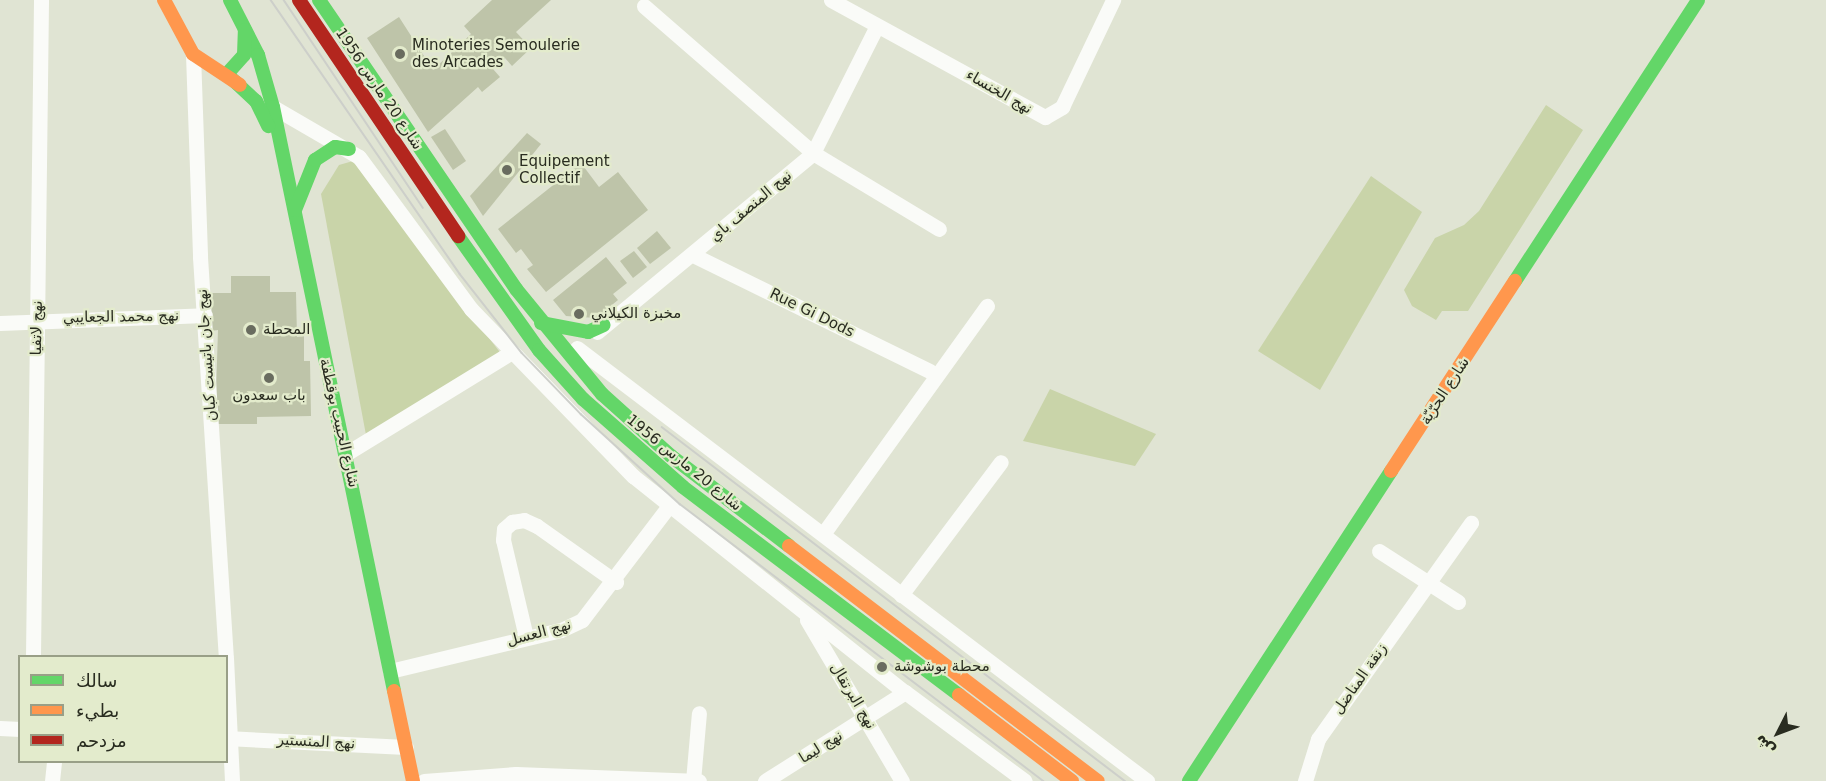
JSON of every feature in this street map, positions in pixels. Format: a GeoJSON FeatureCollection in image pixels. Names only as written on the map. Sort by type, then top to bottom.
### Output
{"type":"FeatureCollection","features":[{"type":"Feature","properties":{"kind":"main road"},"geometry":{"type":"LineString","coordinates":[[164,0],[193,54],[273,107]]}},
{"type":"Feature","properties":{"kind":"main road","name":"شارع الحبيب بوقطفة"},"geometry":{"type":"LineString","coordinates":[[230,0],[258,55],[273,107],[347,453],[413,781]]}},
{"type":"Feature","properties":{"kind":"main road","name":"شارع 20 مارس 1956"},"geometry":{"type":"LineString","coordinates":[[299,0],[488,281],[554,367],[624,437],[683,487],[1072,781]]}},
{"type":"Feature","properties":{"kind":"main road","name":"شارع 20 مارس 1956"},"geometry":{"type":"LineString","coordinates":[[319,0],[542,323],[671,456],[1098,781]]}},
{"type":"Feature","properties":{"kind":"main road","name":"شارع الحرّيّة"},"geometry":{"type":"LineString","coordinates":[[1189,781],[1698,0]]}},
{"type":"Feature","properties":{"kind":"main road"},"geometry":{"type":"LineString","coordinates":[[228,77],[238,66],[246,47],[241,19]]}},
{"type":"Feature","properties":{"kind":"main road"},"geometry":{"type":"LineString","coordinates":[[228,77],[263,111],[298,232]]}},
{"type":"Feature","properties":{"kind":"main road"},"geometry":{"type":"LineString","coordinates":[[294,213],[315,160],[335,147],[349,149]]}},
{"type":"Feature","properties":{"kind":"main road"},"geometry":{"type":"LineString","coordinates":[[542,323],[588,332],[604,326]]}},
{"type":"Feature","properties":{"kind":"street","name":"نهج لاتفيا"},"geometry":{"type":"LineString","coordinates":[[33,655],[41,0]]}},
{"type":"Feature","properties":{"kind":"street","name":"نهج الخنساء"},"geometry":{"type":"LineString","coordinates":[[831,0],[1045,117],[1062,107],[1113,0]]}},
{"type":"Feature","properties":{"kind":"street"},"geometry":{"type":"LineString","coordinates":[[644,6],[813,153],[939,229]]}},
{"type":"Feature","properties":{"kind":"street","name":"نهج المنصف باي"},"geometry":{"type":"LineString","coordinates":[[554,367],[693,255],[813,153],[877,26]]}},
{"type":"Feature","properties":{"kind":"street","name":"نهج جان باتيست كبان"},"geometry":{"type":"LineString","coordinates":[[193,54],[205,315],[226,655]]}},
{"type":"Feature","properties":{"kind":"street"},"geometry":{"type":"LineString","coordinates":[[273,107],[349,149],[510,353],[612,457],[669,506],[802,612],[1025,781]]}},
{"type":"Feature","properties":{"kind":"street","name":"Rue Gi Dods"},"geometry":{"type":"LineString","coordinates":[[693,255],[930,370]]}},
{"type":"Feature","properties":{"kind":"street"},"geometry":{"type":"LineString","coordinates":[[823,534],[987,306]]}},
{"type":"Feature","properties":{"kind":"street","name":"نهج محمد الجعايبي"},"geometry":{"type":"LineString","coordinates":[[0,323],[37,318],[205,315]]}},
{"type":"Feature","properties":{"kind":"street","name":"شارع 20 مارس 1956"},"geometry":{"type":"LineString","coordinates":[[572,352],[823,534],[1147,781]]}},
{"type":"Feature","properties":{"kind":"street"},"geometry":{"type":"LineString","coordinates":[[347,453],[510,353]]}},
{"type":"Feature","properties":{"kind":"street"},"geometry":{"type":"LineString","coordinates":[[902,595],[1001,462]]}},
{"type":"Feature","properties":{"kind":"street","name":"نهج العسل"},"geometry":{"type":"LineString","coordinates":[[390,671],[526,638],[582,620],[616,582],[669,506]]}},
{"type":"Feature","properties":{"kind":"street"},"geometry":{"type":"LineString","coordinates":[[526,638],[503,540],[504,530],[512,522],[524,520],[537,526],[616,582]]}},
{"type":"Feature","properties":{"kind":"street","name":"زنقة المناضل"},"geometry":{"type":"LineString","coordinates":[[1305,781],[1318,739],[1471,523]]}},
{"type":"Feature","properties":{"kind":"street"},"geometry":{"type":"LineString","coordinates":[[1379,551],[1458,602]]}},
{"type":"Feature","properties":{"kind":"street","name":"نهج البرتقال"},"geometry":{"type":"LineString","coordinates":[[802,612],[867,717],[902,781]]}},
{"type":"Feature","properties":{"kind":"street","name":"نهج ليما"},"geometry":{"type":"LineString","coordinates":[[765,781],[905,692]]}},
{"type":"Feature","properties":{"kind":"street","name":"نهج جان باتيست كبان"},"geometry":{"type":"LineString","coordinates":[[228,711],[232,781]]}},
{"type":"Feature","properties":{"kind":"street"},"geometry":{"type":"LineString","coordinates":[[424,781],[516,774],[695,781],[699,713]]}},
{"type":"Feature","properties":{"kind":"street"},"geometry":{"type":"LineString","coordinates":[[0,728],[18,729]]}},
{"type":"Feature","properties":{"kind":"street","name":"نهج المنستير"},"geometry":{"type":"LineString","coordinates":[[229,738],[406,747]]}},
{"type":"Feature","properties":{"kind":"street"},"geometry":{"type":"LineString","coordinates":[[52,781],[54,763]]}},
{"type":"Feature","properties":{"kind":"green space"},"geometry":{"type":"Polygon","coordinates":[[[1546,105],[1583,130],[1468,311],[1442,311],[1436,320],[1412,306],[1404,290],[1435,238],[1464,225],[1479,211],[1546,105]]]}},
{"type":"Feature","properties":{"kind":"green space"},"geometry":{"type":"Polygon","coordinates":[[[353,161],[499,351],[500,360],[366,435],[321,194],[339,165],[353,161]]]}},
{"type":"Feature","properties":{"kind":"green space"},"geometry":{"type":"Polygon","coordinates":[[[1371,176],[1422,212],[1320,390],[1258,351],[1371,176]]]}},
{"type":"Feature","properties":{"kind":"green space"},"geometry":{"type":"Polygon","coordinates":[[[1050,389],[1156,434],[1135,466],[1023,441],[1050,389]]]}},
{"type":"Feature","properties":{"kind":"building","name":"Minoteries Semoulerie des Arcades"},"geometry":{"type":"Polygon","coordinates":[[[492,0],[551,0],[516,32],[531,48],[512,66],[505,58],[493,69],[500,77],[482,92],[478,87],[428,132],[367,38],[399,17],[433,70],[471,34],[464,26],[492,0]]]}},
{"type":"Feature","properties":{"kind":"building"},"geometry":{"type":"Polygon","coordinates":[[[445,129],[466,161],[453,170],[431,137],[445,129]]]}},
{"type":"Feature","properties":{"kind":"building","name":"Equipement Collectif"},"geometry":{"type":"Polygon","coordinates":[[[527,133],[541,144],[483,216],[470,196],[527,133]]]}},
{"type":"Feature","properties":{"kind":"building"},"geometry":{"type":"Polygon","coordinates":[[[581,163],[599,187],[618,172],[648,210],[546,292],[527,269],[533,265],[521,249],[516,253],[498,229],[581,163]]]}},
{"type":"Feature","properties":{"kind":"building"},"geometry":{"type":"Polygon","coordinates":[[[657,231],[671,248],[650,264],[637,248],[657,231]]]}},
{"type":"Feature","properties":{"kind":"building"},"geometry":{"type":"Polygon","coordinates":[[[634,251],[647,267],[633,278],[620,261],[634,251]]]}},
{"type":"Feature","properties":{"kind":"building"},"geometry":{"type":"Polygon","coordinates":[[[606,257],[627,283],[613,294],[618,300],[596,318],[566,316],[553,300],[606,257]]]}},
{"type":"Feature","properties":{"kind":"building"},"geometry":{"type":"Polygon","coordinates":[[[231,276],[270,276],[270,292],[296,292],[297,337],[304,336],[304,361],[310,361],[311,416],[257,417],[257,424],[215,424],[218,330],[211,331],[208,293],[231,293],[231,276]]]}},
{"type":"Feature","properties":{"kind":"tram line"},"geometry":{"type":"LineString","coordinates":[[271,0],[460,274],[522,353],[581,414],[680,504],[1044,781]]}},
{"type":"Feature","properties":{"kind":"tram line"},"geometry":{"type":"LineString","coordinates":[[284,0],[423,208]]}},
{"type":"Feature","properties":{"kind":"tram line"},"geometry":{"type":"LineString","coordinates":[[662,427],[1125,781]]}},
{"type":"Feature","properties":{"kind":"traffic: fast"},"geometry":{"type":"LineString","coordinates":[[230,0],[258,55],[273,107],[394,691]]}},
{"type":"Feature","properties":{"kind":"traffic: fast"},"geometry":{"type":"LineString","coordinates":[[319,0],[516,289],[602,394],[671,456],[789,546]]}},
{"type":"Feature","properties":{"kind":"traffic: fast"},"geometry":{"type":"LineString","coordinates":[[1515,281],[1698,0]]}},
{"type":"Feature","properties":{"kind":"traffic: fast"},"geometry":{"type":"LineString","coordinates":[[226,75],[244,55],[245,30]]}},
{"type":"Feature","properties":{"kind":"traffic: fast"},"geometry":{"type":"LineString","coordinates":[[231,78],[256,101],[268,126]]}},
{"type":"Feature","properties":{"kind":"traffic: fast"},"geometry":{"type":"LineString","coordinates":[[295,210],[315,160],[335,147],[349,149]]}},
{"type":"Feature","properties":{"kind":"traffic: fast"},"geometry":{"type":"LineString","coordinates":[[458,236],[539,350],[583,399],[683,487],[959,695]]}},
{"type":"Feature","properties":{"kind":"traffic: fast"},"geometry":{"type":"LineString","coordinates":[[541,323],[588,332],[604,325]]}},
{"type":"Feature","properties":{"kind":"traffic: fast"},"geometry":{"type":"LineString","coordinates":[[1189,781],[1391,471]]}},
{"type":"Feature","properties":{"kind":"traffic: slow"},"geometry":{"type":"LineString","coordinates":[[164,0],[193,54],[240,85]]}},
{"type":"Feature","properties":{"kind":"traffic: slow"},"geometry":{"type":"LineString","coordinates":[[1391,471],[1515,281]]}},
{"type":"Feature","properties":{"kind":"traffic: slow"},"geometry":{"type":"LineString","coordinates":[[789,546],[1098,781]]}},
{"type":"Feature","properties":{"kind":"traffic: slow"},"geometry":{"type":"LineString","coordinates":[[394,691],[413,781]]}},
{"type":"Feature","properties":{"kind":"traffic: slow"},"geometry":{"type":"LineString","coordinates":[[959,695],[1072,781]]}},
{"type":"Feature","properties":{"kind":"traffic: jam"},"geometry":{"type":"LineString","coordinates":[[299,0],[458,236]]}},
{"type":"Feature","properties":{"kind":"place","name":"Minoteries Semoulerie des Arcades"},"geometry":{"type":"Point","coordinates":[400,54]}},
{"type":"Feature","properties":{"kind":"place","name":"Equipement Collectif"},"geometry":{"type":"Point","coordinates":[507,170]}},
{"type":"Feature","properties":{"kind":"place","name":"مخبزة الكيلاني"},"geometry":{"type":"Point","coordinates":[579,314]}},
{"type":"Feature","properties":{"kind":"place","name":"المحطة"},"geometry":{"type":"Point","coordinates":[251,330]}},
{"type":"Feature","properties":{"kind":"place","name":"باب سعدون"},"geometry":{"type":"Point","coordinates":[269,378]}},
{"type":"Feature","properties":{"kind":"place","name":"محطة بوشوشة"},"geometry":{"type":"Point","coordinates":[882,667]}}]}
